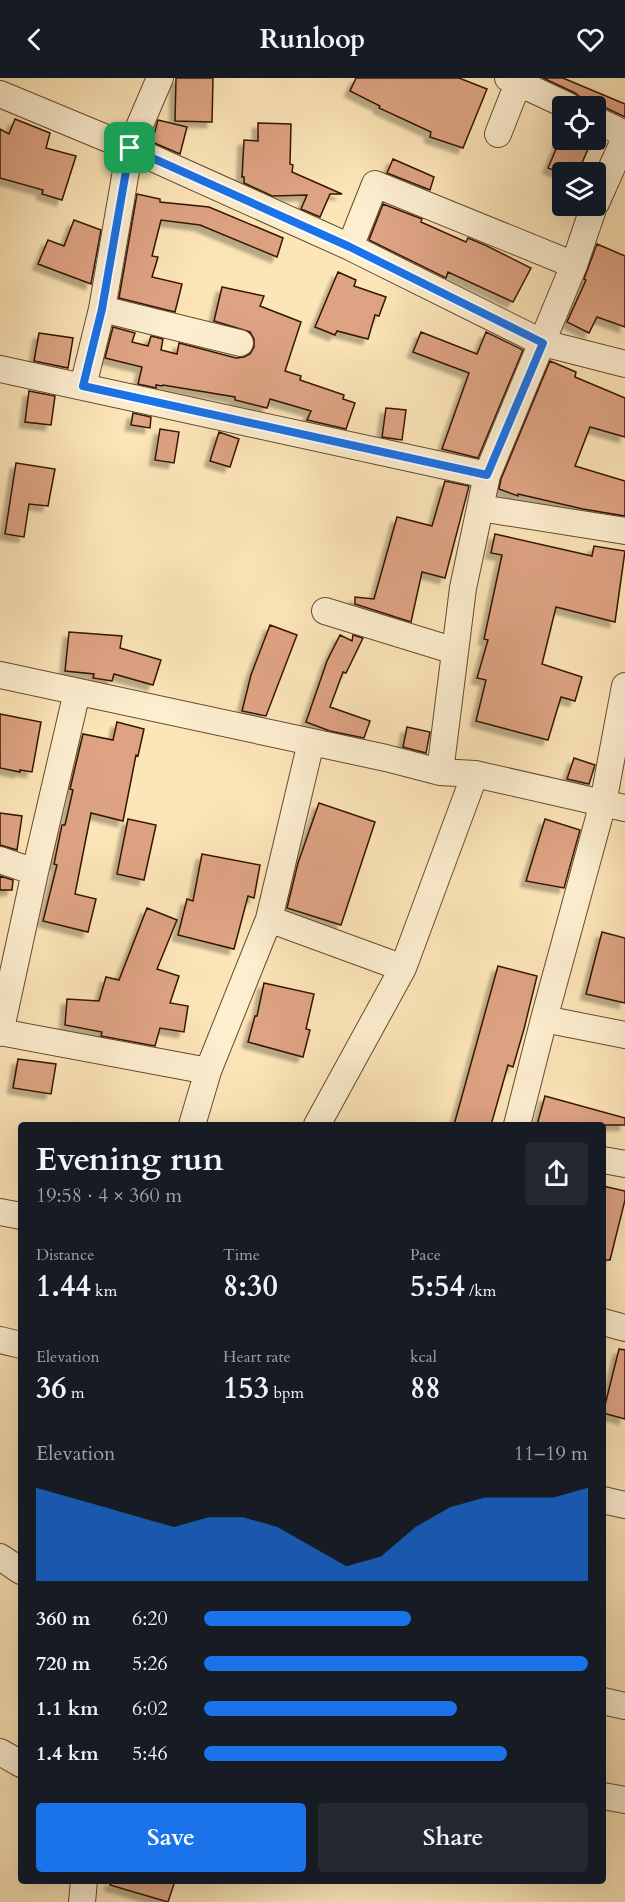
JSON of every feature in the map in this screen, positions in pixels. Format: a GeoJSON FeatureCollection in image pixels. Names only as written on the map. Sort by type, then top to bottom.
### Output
{"type":"FeatureCollection","features":[{"type":"Feature","properties":{"kind":"street"},"geometry":{"type":"LineString","coordinates":[[83,386],[102,309],[130,148],[160,78]]}},
{"type":"Feature","properties":{"kind":"street"},"geometry":{"type":"LineString","coordinates":[[498,134],[516,80],[552,98]]}},
{"type":"Feature","properties":{"kind":"street"},"geometry":{"type":"LineString","coordinates":[[0,94],[130,148],[350,247],[543,343],[625,364]]}},
{"type":"Feature","properties":{"kind":"street"},"geometry":{"type":"LineString","coordinates":[[606,126],[625,136],[606,179]]}},
{"type":"Feature","properties":{"kind":"street"},"geometry":{"type":"LineString","coordinates":[[350,247],[375,184],[574,265]]}},
{"type":"Feature","properties":{"kind":"street"},"geometry":{"type":"LineString","coordinates":[[440,772],[463,588],[487,475],[543,343],[591,216]]}},
{"type":"Feature","properties":{"kind":"street"},"geometry":{"type":"LineString","coordinates":[[102,309],[240,343]]}},
{"type":"Feature","properties":{"kind":"street"},"geometry":{"type":"LineString","coordinates":[[0,369],[487,475]]}},
{"type":"Feature","properties":{"kind":"street"},"geometry":{"type":"LineString","coordinates":[[480,508],[625,531]]}},
{"type":"Feature","properties":{"kind":"street"},"geometry":{"type":"LineString","coordinates":[[325,611],[455,651]]}},
{"type":"Feature","properties":{"kind":"street"},"geometry":{"type":"LineString","coordinates":[[0,675],[386,758],[440,772],[475,774],[614,806]]}},
{"type":"Feature","properties":{"kind":"street"},"geometry":{"type":"LineString","coordinates":[[518,1122],[544,1019],[614,806],[625,686]]}},
{"type":"Feature","properties":{"kind":"street"},"geometry":{"type":"LineString","coordinates":[[78,692],[0,1032],[208,1071]]}},
{"type":"Feature","properties":{"kind":"street"},"geometry":{"type":"LineString","coordinates":[[193,1122],[208,1071],[269,919],[311,742]]}},
{"type":"Feature","properties":{"kind":"street"},"geometry":{"type":"LineString","coordinates":[[319,1122],[403,968],[475,774]]}},
{"type":"Feature","properties":{"kind":"street"},"geometry":{"type":"LineString","coordinates":[[0,860],[35,872]]}},
{"type":"Feature","properties":{"kind":"street"},"geometry":{"type":"LineString","coordinates":[[269,919],[403,968]]}},
{"type":"Feature","properties":{"kind":"street"},"geometry":{"type":"LineString","coordinates":[[544,1019],[625,1035]]}},
{"type":"Feature","properties":{"kind":"street"},"geometry":{"type":"LineString","coordinates":[[606,1161],[625,1164]]}},
{"type":"Feature","properties":{"kind":"street"},"geometry":{"type":"LineString","coordinates":[[0,1212],[18,1215]]}},
{"type":"Feature","properties":{"kind":"street"},"geometry":{"type":"LineString","coordinates":[[606,1323],[625,1328]]}},
{"type":"Feature","properties":{"kind":"street"},"geometry":{"type":"LineString","coordinates":[[0,1340],[18,1344]]}},
{"type":"Feature","properties":{"kind":"street"},"geometry":{"type":"LineString","coordinates":[[606,1501],[625,1505]]}},
{"type":"Feature","properties":{"kind":"street"},"geometry":{"type":"LineString","coordinates":[[0,1557],[18,1569]]}},
{"type":"Feature","properties":{"kind":"street"},"geometry":{"type":"LineString","coordinates":[[606,1702],[625,1706]]}},
{"type":"Feature","properties":{"kind":"street"},"geometry":{"type":"LineString","coordinates":[[0,1752],[18,1762]]}},
{"type":"Feature","properties":{"kind":"street"},"geometry":{"type":"LineString","coordinates":[[606,1797],[625,1800]]}},
{"type":"Feature","properties":{"kind":"street"},"geometry":{"type":"LineString","coordinates":[[82,1902],[84,1884]]}},
{"type":"Feature","properties":{"kind":"building"},"geometry":{"type":"Polygon","coordinates":[[[176,78],[213,78],[212,122],[175,121],[176,78]]]}},
{"type":"Feature","properties":{"kind":"building"},"geometry":{"type":"Polygon","coordinates":[[[356,78],[459,78],[487,89],[463,148],[430,137],[431,132],[379,108],[380,106],[350,91],[356,78]]]}},
{"type":"Feature","properties":{"kind":"building"},"geometry":{"type":"Polygon","coordinates":[[[543,78],[563,78],[606,96],[579,96],[543,78]]]}},
{"type":"Feature","properties":{"kind":"building"},"geometry":{"type":"Polygon","coordinates":[[[606,96],[625,104],[625,117],[606,108],[606,96]]]}},
{"type":"Feature","properties":{"kind":"building"},"geometry":{"type":"Polygon","coordinates":[[[15,119],[50,133],[46,148],[76,156],[62,200],[42,194],[43,190],[0,178],[0,129],[9,134],[15,119]]]}},
{"type":"Feature","properties":{"kind":"building"},"geometry":{"type":"Polygon","coordinates":[[[158,120],[187,127],[180,154],[152,142],[158,120]]]}},
{"type":"Feature","properties":{"kind":"building"},"geometry":{"type":"Polygon","coordinates":[[[258,123],[291,124],[290,164],[293,165],[292,172],[342,194],[330,194],[320,217],[301,209],[307,195],[272,196],[244,183],[244,177],[242,177],[244,140],[258,141],[258,123]]]}},
{"type":"Feature","properties":{"kind":"building"},"geometry":{"type":"Polygon","coordinates":[[[556,150],[588,150],[582,162],[552,162],[552,169],[548,168],[556,150]]]}},
{"type":"Feature","properties":{"kind":"building"},"geometry":{"type":"Polygon","coordinates":[[[393,159],[434,177],[430,190],[387,173],[393,159]]]}},
{"type":"Feature","properties":{"kind":"building"},"geometry":{"type":"Polygon","coordinates":[[[137,194],[160,199],[160,202],[209,207],[283,238],[277,257],[200,225],[161,220],[152,256],[158,257],[152,277],[182,284],[175,312],[119,298],[137,194]]]}},
{"type":"Feature","properties":{"kind":"building"},"geometry":{"type":"Polygon","coordinates":[[[383,204],[422,219],[421,222],[466,242],[468,238],[485,245],[531,268],[513,302],[448,272],[446,278],[369,240],[383,204]]]}},
{"type":"Feature","properties":{"kind":"building"},"geometry":{"type":"Polygon","coordinates":[[[74,220],[101,230],[91,284],[38,264],[48,240],[64,246],[74,220]]]}},
{"type":"Feature","properties":{"kind":"building"},"geometry":{"type":"Polygon","coordinates":[[[597,244],[625,256],[625,327],[597,317],[589,333],[567,322],[586,280],[584,279],[597,244]]]}},
{"type":"Feature","properties":{"kind":"building"},"geometry":{"type":"Polygon","coordinates":[[[338,272],[356,280],[354,286],[386,297],[379,316],[375,315],[368,339],[337,331],[335,335],[315,327],[338,272]]]}},
{"type":"Feature","properties":{"kind":"building"},"geometry":{"type":"Polygon","coordinates":[[[222,287],[264,296],[260,306],[301,322],[285,371],[301,376],[300,380],[344,395],[343,399],[355,403],[346,429],[307,420],[311,411],[270,399],[267,408],[235,400],[235,397],[163,385],[156,385],[156,388],[138,384],[142,367],[105,358],[113,327],[135,333],[132,342],[148,346],[151,336],[163,339],[161,350],[177,354],[179,343],[236,358],[250,354],[254,347],[254,339],[250,332],[214,321],[222,287]]]}},
{"type":"Feature","properties":{"kind":"building"},"geometry":{"type":"Polygon","coordinates":[[[421,332],[477,354],[486,332],[523,350],[478,458],[442,449],[469,373],[413,352],[421,332]]]}},
{"type":"Feature","properties":{"kind":"building"},"geometry":{"type":"Polygon","coordinates":[[[39,333],[73,338],[68,368],[34,361],[39,333]]]}},
{"type":"Feature","properties":{"kind":"building"},"geometry":{"type":"Polygon","coordinates":[[[550,361],[576,372],[575,377],[625,398],[625,437],[590,427],[575,466],[625,481],[625,516],[518,494],[518,496],[499,489],[501,479],[550,361]]]}},
{"type":"Feature","properties":{"kind":"building"},"geometry":{"type":"Polygon","coordinates":[[[29,391],[55,396],[51,425],[25,422],[29,391]]]}},
{"type":"Feature","properties":{"kind":"building"},"geometry":{"type":"Polygon","coordinates":[[[386,408],[406,410],[402,440],[382,437],[386,408]]]}},
{"type":"Feature","properties":{"kind":"building"},"geometry":{"type":"Polygon","coordinates":[[[133,413],[151,417],[150,428],[131,425],[133,413]]]}},
{"type":"Feature","properties":{"kind":"building"},"geometry":{"type":"Polygon","coordinates":[[[160,429],[179,432],[174,463],[155,460],[160,429]]]}},
{"type":"Feature","properties":{"kind":"building"},"geometry":{"type":"Polygon","coordinates":[[[219,432],[239,439],[230,467],[210,461],[219,432]]]}},
{"type":"Feature","properties":{"kind":"building"},"geometry":{"type":"Polygon","coordinates":[[[16,463],[55,469],[48,506],[29,504],[24,537],[5,534],[16,463]]]}},
{"type":"Feature","properties":{"kind":"building"},"geometry":{"type":"Polygon","coordinates":[[[445,481],[469,486],[445,578],[422,572],[411,622],[355,604],[355,597],[374,599],[397,517],[432,526],[445,481]]]}},
{"type":"Feature","properties":{"kind":"building"},"geometry":{"type":"Polygon","coordinates":[[[495,534],[592,556],[594,546],[625,551],[615,622],[556,607],[542,664],[582,677],[575,701],[561,697],[548,740],[476,721],[486,680],[477,678],[488,640],[484,639],[502,555],[491,553],[495,534]]]}},
{"type":"Feature","properties":{"kind":"building"},"geometry":{"type":"Polygon","coordinates":[[[270,625],[297,635],[266,716],[242,711],[251,675],[270,625]]]}},
{"type":"Feature","properties":{"kind":"building"},"geometry":{"type":"Polygon","coordinates":[[[69,632],[122,636],[120,648],[161,660],[153,685],[114,674],[112,681],[93,678],[94,674],[65,671],[69,632]]]}},
{"type":"Feature","properties":{"kind":"building"},"geometry":{"type":"Polygon","coordinates":[[[340,635],[352,641],[353,635],[363,638],[346,673],[343,672],[330,707],[370,721],[364,738],[330,731],[306,722],[327,661],[340,635]]]}},
{"type":"Feature","properties":{"kind":"building"},"geometry":{"type":"Polygon","coordinates":[[[0,714],[41,722],[32,772],[0,768],[0,714]]]}},
{"type":"Feature","properties":{"kind":"building"},"geometry":{"type":"Polygon","coordinates":[[[117,722],[144,729],[138,756],[136,755],[123,821],[91,813],[75,894],[96,899],[88,932],[43,921],[57,865],[54,864],[62,825],[65,825],[73,790],[70,789],[83,734],[113,740],[117,722]]]}},
{"type":"Feature","properties":{"kind":"building"},"geometry":{"type":"Polygon","coordinates":[[[407,727],[430,732],[426,753],[403,747],[407,727]]]}},
{"type":"Feature","properties":{"kind":"building"},"geometry":{"type":"Polygon","coordinates":[[[574,758],[595,765],[589,784],[567,779],[574,758]]]}},
{"type":"Feature","properties":{"kind":"building"},"geometry":{"type":"Polygon","coordinates":[[[319,803],[375,822],[341,925],[287,908],[298,863],[319,803]]]}},
{"type":"Feature","properties":{"kind":"building"},"geometry":{"type":"Polygon","coordinates":[[[0,813],[22,816],[17,850],[0,845],[0,813]]]}},
{"type":"Feature","properties":{"kind":"building"},"geometry":{"type":"Polygon","coordinates":[[[128,819],[156,825],[144,880],[117,874],[128,819]]]}},
{"type":"Feature","properties":{"kind":"building"},"geometry":{"type":"Polygon","coordinates":[[[545,819],[580,830],[564,888],[526,881],[545,819]]]}},
{"type":"Feature","properties":{"kind":"building"},"geometry":{"type":"Polygon","coordinates":[[[202,854],[260,865],[254,898],[248,896],[234,949],[178,935],[187,899],[193,901],[202,854]]]}},
{"type":"Feature","properties":{"kind":"building"},"geometry":{"type":"Polygon","coordinates":[[[0,876],[13,880],[12,890],[0,890],[0,876]]]}},
{"type":"Feature","properties":{"kind":"building"},"geometry":{"type":"Polygon","coordinates":[[[147,908],[177,920],[157,969],[179,976],[170,1003],[188,1006],[184,1032],[160,1028],[155,1046],[101,1036],[102,1032],[65,1025],[67,999],[99,1001],[106,977],[119,980],[147,908]]]}},
{"type":"Feature","properties":{"kind":"building"},"geometry":{"type":"Polygon","coordinates":[[[602,932],[625,938],[625,1003],[586,994],[602,932]]]}},
{"type":"Feature","properties":{"kind":"building"},"geometry":{"type":"Polygon","coordinates":[[[498,966],[537,976],[513,1067],[508,1065],[492,1122],[455,1122],[498,966]]]}},
{"type":"Feature","properties":{"kind":"building"},"geometry":{"type":"Polygon","coordinates":[[[264,983],[314,994],[306,1029],[310,1030],[303,1057],[248,1042],[255,1016],[257,1016],[264,983]]]}},
{"type":"Feature","properties":{"kind":"building"},"geometry":{"type":"Polygon","coordinates":[[[18,1059],[56,1064],[51,1094],[13,1088],[18,1059]]]}},
{"type":"Feature","properties":{"kind":"building"},"geometry":{"type":"Polygon","coordinates":[[[545,1096],[625,1118],[625,1125],[606,1125],[606,1122],[538,1122],[545,1096]]]}},
{"type":"Feature","properties":{"kind":"building"},"geometry":{"type":"Polygon","coordinates":[[[606,1187],[625,1191],[625,1200],[610,1260],[606,1260],[606,1187]]]}},
{"type":"Feature","properties":{"kind":"building"},"geometry":{"type":"Polygon","coordinates":[[[619,1349],[625,1350],[625,1419],[606,1414],[606,1401],[619,1349]]]}},
{"type":"Feature","properties":{"kind":"building"},"geometry":{"type":"Polygon","coordinates":[[[110,1884],[174,1884],[168,1902],[110,1884]]]}},
{"type":"Feature","properties":{"kind":"route"},"geometry":{"type":"LineString","coordinates":[[130,148],[350,247],[543,343],[487,475],[83,386],[102,309],[130,148]]}}]}
